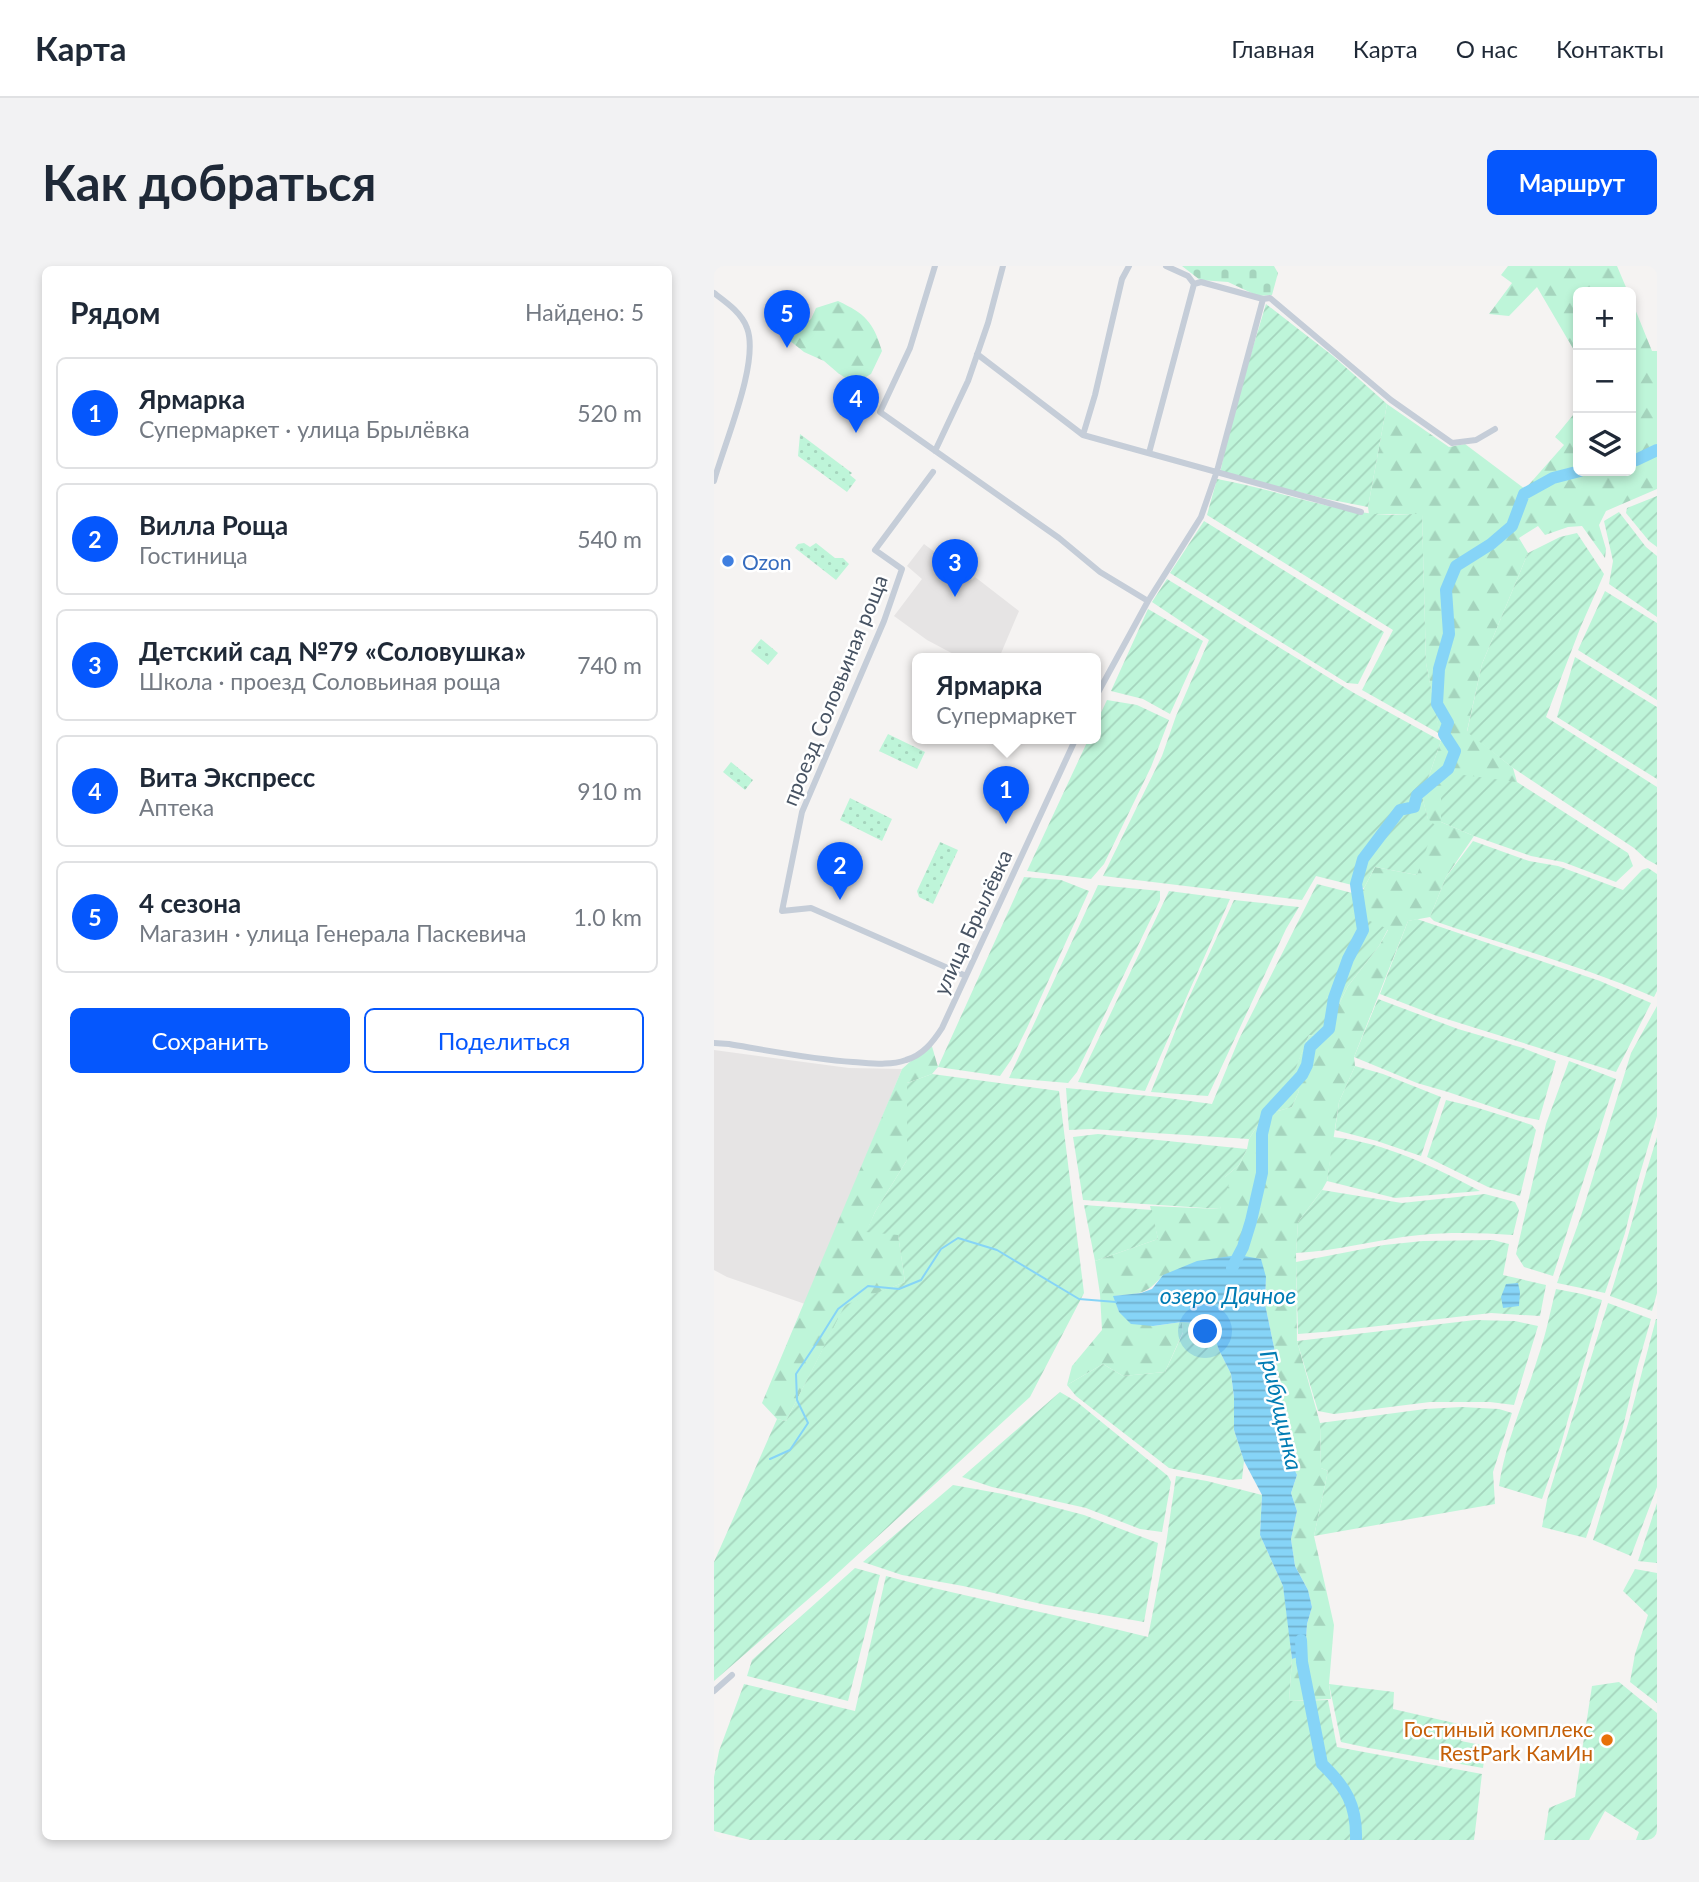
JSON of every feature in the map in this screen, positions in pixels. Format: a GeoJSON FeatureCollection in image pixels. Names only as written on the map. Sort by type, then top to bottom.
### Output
{"type":"FeatureCollection","features":[{"type":"Feature","properties":{"kind":"street"},"geometry":{"type":"LineString","coordinates":[[935,266],[910,348],[880,412],[1059,538],[1100,572],[1148,601]]}},
{"type":"Feature","properties":{"kind":"street"},"geometry":{"type":"LineString","coordinates":[[935,451],[968,381],[988,323],[1003,266]]}},
{"type":"Feature","properties":{"kind":"street"},"geometry":{"type":"LineString","coordinates":[[1083,435],[1122,279],[1129,266]]}},
{"type":"Feature","properties":{"kind":"street"},"geometry":{"type":"LineString","coordinates":[[1166,266],[1188,276],[1194,284]]}},
{"type":"Feature","properties":{"kind":"street"},"geometry":{"type":"LineString","coordinates":[[1194,284],[1200,282],[1263,299],[1270,298],[1391,400],[1452,443],[1476,440],[1495,429]]}},
{"type":"Feature","properties":{"kind":"street"},"geometry":{"type":"LineString","coordinates":[[1149,453],[1194,284]]}},
{"type":"Feature","properties":{"kind":"street"},"geometry":{"type":"LineString","coordinates":[[714,293],[731,305],[747,325],[751,344],[748,369],[714,481]]}},
{"type":"Feature","properties":{"kind":"street"},"geometry":{"type":"LineString","coordinates":[[1101,685],[1148,601],[1201,517],[1217,471],[1263,299]]}},
{"type":"Feature","properties":{"kind":"street"},"geometry":{"type":"LineString","coordinates":[[977,354],[1083,435],[1361,512]]}},
{"type":"Feature","properties":{"kind":"street","name":"проезд Соловьиная роща"},"geometry":{"type":"LineString","coordinates":[[933,472],[875,550],[902,569],[884,621],[802,812],[782,911],[811,908],[966,976]]}},
{"type":"Feature","properties":{"kind":"street","name":"улица Брылёвка"},"geometry":{"type":"LineString","coordinates":[[714,1043],[823,1060],[884,1064],[906,1060],[922,1052],[942,1028],[1073,744]]}},
{"type":"Feature","properties":{"kind":"street"},"geometry":{"type":"LineString","coordinates":[[714,1691],[732,1675]]}},
{"type":"Feature","properties":{"kind":"shaded area"},"geometry":{"type":"Polygon","coordinates":[[[924,544],[972,580],[975,577],[1019,611],[1001,653],[952,653],[927,640],[894,616],[922,579],[907,566],[924,544]]]}},
{"type":"Feature","properties":{"kind":"shaded area"},"geometry":{"type":"Polygon","coordinates":[[[714,1050],[849,1068],[902,1069],[805,1304],[714,1270],[714,1050]]]}},
{"type":"Feature","properties":{"kind":"green space"},"geometry":{"type":"Polygon","coordinates":[[[1182,266],[1274,266],[1278,273],[1272,295],[1258,296],[1228,282],[1200,280],[1182,266]]]}},
{"type":"Feature","properties":{"kind":"green space"},"geometry":{"type":"Polygon","coordinates":[[[1508,266],[1617,266],[1626,287],[1573,287],[1573,348],[1537,287],[1509,316],[1489,314],[1512,283],[1501,275],[1508,266]]]}},
{"type":"Feature","properties":{"kind":"green space"},"geometry":{"type":"Polygon","coordinates":[[[838,301],[867,320],[882,351],[871,374],[854,384],[784,336],[811,319],[816,308],[838,301]]]}},
{"type":"Feature","properties":{"kind":"green space"},"geometry":{"type":"Polygon","coordinates":[[[1266,304],[1333,356],[1387,404],[1368,507],[1220,473],[1233,413],[1266,304]]]}},
{"type":"Feature","properties":{"kind":"green space"},"geometry":{"type":"Polygon","coordinates":[[[1636,311],[1652,351],[1657,351],[1657,489],[1606,511],[1599,525],[1606,549],[1605,558],[1582,526],[1568,527],[1545,535],[1538,526],[1519,538],[1528,553],[1482,664],[1467,731],[1513,768],[1517,782],[1503,782],[1441,822],[1474,836],[1446,877],[1430,917],[1408,921],[1354,1057],[1355,1066],[1339,1102],[1327,1181],[1298,1222],[1297,1341],[1320,1423],[1321,1468],[1328,1471],[1314,1536],[1334,1625],[1329,1684],[1331,1699],[1289,1701],[1292,1659],[1305,1654],[1307,1624],[1312,1607],[1308,1590],[1295,1566],[1291,1539],[1297,1511],[1291,1493],[1297,1475],[1281,1441],[1283,1416],[1275,1352],[1265,1304],[1266,1277],[1163,1275],[1142,1292],[1114,1296],[1119,1312],[1153,1326],[1182,1322],[1183,1332],[1165,1372],[1123,1376],[1103,1364],[1067,1385],[1072,1366],[1102,1330],[1095,1261],[1158,1239],[1150,1206],[1220,1209],[1225,1177],[1239,1165],[1249,1139],[1264,1115],[1292,1107],[1299,1091],[1288,1086],[1309,1035],[1323,1036],[1348,986],[1388,930],[1351,913],[1375,867],[1417,875],[1428,820],[1422,796],[1441,741],[1426,663],[1422,514],[1369,514],[1368,507],[1387,404],[1449,447],[1465,444],[1525,489],[1564,445],[1555,437],[1573,415],[1573,476],[1636,476],[1636,311]]]}},
{"type":"Feature","properties":{"kind":"green space"},"geometry":{"type":"Polygon","coordinates":[[[800,434],[852,473],[850,475],[856,480],[847,492],[798,456],[800,434]]]}},
{"type":"Feature","properties":{"kind":"green space"},"geometry":{"type":"Polygon","coordinates":[[[1217,479],[1348,510],[1381,514],[1422,514],[1426,663],[1440,734],[1362,690],[1393,630],[1207,515],[1217,479]]]}},
{"type":"Feature","properties":{"kind":"green space"},"geometry":{"type":"Polygon","coordinates":[[[1657,496],[1657,547],[1626,513],[1627,508],[1657,496]]]}},
{"type":"Feature","properties":{"kind":"green space"},"geometry":{"type":"Polygon","coordinates":[[[1619,512],[1646,547],[1657,556],[1657,617],[1609,584],[1613,561],[1604,521],[1619,512]]]}},
{"type":"Feature","properties":{"kind":"green space"},"geometry":{"type":"Polygon","coordinates":[[[1204,521],[1384,632],[1358,684],[1347,683],[1170,573],[1204,521]]]}},
{"type":"Feature","properties":{"kind":"green space"},"geometry":{"type":"Polygon","coordinates":[[[1577,533],[1604,574],[1546,717],[1657,787],[1657,865],[1513,768],[1467,732],[1482,664],[1528,553],[1560,537],[1577,533]]]}},
{"type":"Feature","properties":{"kind":"green space"},"geometry":{"type":"Polygon","coordinates":[[[804,543],[810,547],[816,543],[835,558],[843,558],[849,564],[836,580],[795,548],[804,543]]]}},
{"type":"Feature","properties":{"kind":"green space"},"geometry":{"type":"Polygon","coordinates":[[[1167,579],[1354,693],[1441,741],[1422,796],[1428,819],[1435,825],[1417,875],[1375,867],[1364,888],[1316,876],[1302,900],[1103,876],[1162,756],[1209,640],[1152,602],[1167,579]]]}},
{"type":"Feature","properties":{"kind":"green space"},"geometry":{"type":"Polygon","coordinates":[[[1605,591],[1657,623],[1657,700],[1578,650],[1605,591]]]}},
{"type":"Feature","properties":{"kind":"green space"},"geometry":{"type":"Polygon","coordinates":[[[1148,609],[1203,641],[1170,714],[1143,699],[1111,691],[1148,609]]]}},
{"type":"Feature","properties":{"kind":"green space"},"geometry":{"type":"Polygon","coordinates":[[[761,639],[778,653],[768,665],[751,651],[761,639]]]}},
{"type":"Feature","properties":{"kind":"green space"},"geometry":{"type":"Polygon","coordinates":[[[1575,657],[1657,707],[1657,779],[1557,717],[1575,657]]]}},
{"type":"Feature","properties":{"kind":"green space"},"geometry":{"type":"Polygon","coordinates":[[[1107,700],[1137,705],[1169,720],[1151,767],[1104,864],[1091,879],[1027,871],[1086,744],[1101,744],[1101,712],[1107,700]]]}},
{"type":"Feature","properties":{"kind":"green space"},"geometry":{"type":"Polygon","coordinates":[[[888,734],[925,752],[917,769],[879,751],[888,734]]]}},
{"type":"Feature","properties":{"kind":"green space"},"geometry":{"type":"Polygon","coordinates":[[[731,762],[753,780],[745,790],[723,772],[731,762]]]}},
{"type":"Feature","properties":{"kind":"green space"},"geometry":{"type":"Polygon","coordinates":[[[1456,774],[1517,782],[1628,853],[1633,866],[1616,882],[1563,862],[1531,856],[1441,822],[1441,798],[1456,774]]]}},
{"type":"Feature","properties":{"kind":"green space"},"geometry":{"type":"Polygon","coordinates":[[[850,798],[892,819],[882,841],[840,820],[850,798]]]}},
{"type":"Feature","properties":{"kind":"green space"},"geometry":{"type":"Polygon","coordinates":[[[1473,841],[1529,861],[1558,866],[1623,890],[1642,870],[1648,868],[1657,874],[1657,991],[1654,997],[1572,966],[1434,921],[1430,917],[1446,877],[1473,841]]]}},
{"type":"Feature","properties":{"kind":"green space"},"geometry":{"type":"Polygon","coordinates":[[[940,842],[958,850],[933,904],[919,897],[917,891],[940,842]]]}},
{"type":"Feature","properties":{"kind":"green space"},"geometry":{"type":"Polygon","coordinates":[[[1024,877],[1061,880],[1089,891],[1027,1028],[1000,1076],[938,1067],[1024,877]]]}},
{"type":"Feature","properties":{"kind":"green space"},"geometry":{"type":"Polygon","coordinates":[[[1317,884],[1360,895],[1352,913],[1388,929],[1379,946],[1348,986],[1323,1036],[1309,1035],[1289,1085],[1299,1091],[1292,1107],[1264,1115],[1249,1139],[1069,1130],[1066,1088],[1212,1104],[1239,1039],[1317,884]]]}},
{"type":"Feature","properties":{"kind":"green space"},"geometry":{"type":"Polygon","coordinates":[[[1098,885],[1160,891],[1160,900],[1077,1072],[1068,1083],[1009,1078],[1098,885]]]}},
{"type":"Feature","properties":{"kind":"green space"},"geometry":{"type":"Polygon","coordinates":[[[1169,891],[1230,899],[1145,1091],[1078,1082],[1169,891]]]}},
{"type":"Feature","properties":{"kind":"green space"},"geometry":{"type":"Polygon","coordinates":[[[1234,900],[1299,907],[1286,929],[1208,1096],[1151,1092],[1186,1004],[1234,900]]]}},
{"type":"Feature","properties":{"kind":"green space"},"geometry":{"type":"Polygon","coordinates":[[[1417,919],[1600,981],[1651,1003],[1616,1072],[1437,1016],[1380,994],[1408,921],[1417,919]]]}},
{"type":"Feature","properties":{"kind":"green space"},"geometry":{"type":"Polygon","coordinates":[[[1378,999],[1556,1061],[1539,1120],[1417,1083],[1354,1057],[1378,999]]]}},
{"type":"Feature","properties":{"kind":"green space"},"geometry":{"type":"Polygon","coordinates":[[[1657,1006],[1657,1116],[1625,1233],[1605,1293],[1557,1283],[1581,1216],[1631,1053],[1657,1006]]]}},
{"type":"Feature","properties":{"kind":"green space"},"geometry":{"type":"Polygon","coordinates":[[[931,1043],[938,1067],[932,1074],[907,1083],[907,1160],[875,1212],[867,1231],[898,1234],[905,1282],[845,1306],[786,1421],[777,1419],[762,1403],[902,1069],[931,1043]]]}},
{"type":"Feature","properties":{"kind":"green space"},"geometry":{"type":"Polygon","coordinates":[[[1569,1061],[1616,1079],[1553,1276],[1524,1267],[1516,1254],[1546,1124],[1569,1061]]]}},
{"type":"Feature","properties":{"kind":"green space"},"geometry":{"type":"Polygon","coordinates":[[[1355,1066],[1441,1097],[1421,1156],[1335,1130],[1339,1102],[1355,1066]]]}},
{"type":"Feature","properties":{"kind":"green space"},"geometry":{"type":"Polygon","coordinates":[[[932,1074],[1059,1091],[1084,1293],[1030,1397],[828,1582],[714,1681],[714,1562],[777,1419],[786,1421],[845,1305],[905,1282],[898,1235],[866,1232],[907,1160],[907,1083],[932,1074]]]}},
{"type":"Feature","properties":{"kind":"green space"},"geometry":{"type":"Polygon","coordinates":[[[1446,1100],[1532,1125],[1536,1130],[1520,1196],[1488,1187],[1427,1157],[1446,1100]]]}},
{"type":"Feature","properties":{"kind":"green space"},"geometry":{"type":"Polygon","coordinates":[[[1098,1134],[1247,1149],[1239,1165],[1225,1177],[1229,1184],[1220,1209],[1083,1200],[1073,1137],[1098,1134]]]}},
{"type":"Feature","properties":{"kind":"green space"},"geometry":{"type":"Polygon","coordinates":[[[1333,1137],[1391,1150],[1480,1191],[1395,1198],[1327,1181],[1333,1137]]]}},
{"type":"Feature","properties":{"kind":"green space"},"geometry":{"type":"Polygon","coordinates":[[[1657,1137],[1657,1293],[1652,1311],[1610,1296],[1657,1137]]]}},
{"type":"Feature","properties":{"kind":"green space"},"geometry":{"type":"Polygon","coordinates":[[[1322,1190],[1402,1203],[1485,1194],[1515,1202],[1519,1210],[1513,1235],[1443,1233],[1296,1253],[1298,1222],[1322,1190]]]}},
{"type":"Feature","properties":{"kind":"green space"},"geometry":{"type":"Polygon","coordinates":[[[1084,1205],[1152,1210],[1158,1239],[1095,1261],[1084,1205]]]}},
{"type":"Feature","properties":{"kind":"green space"},"geometry":{"type":"Polygon","coordinates":[[[1493,1240],[1509,1244],[1503,1275],[1546,1285],[1540,1316],[1491,1313],[1298,1334],[1296,1262],[1384,1245],[1423,1241],[1493,1240]]]}},
{"type":"Feature","properties":{"kind":"green space"},"geometry":{"type":"Polygon","coordinates":[[[1556,1289],[1602,1300],[1561,1444],[1542,1499],[1499,1486],[1506,1453],[1541,1349],[1556,1289]]]}},
{"type":"Feature","properties":{"kind":"green space"},"geometry":{"type":"Polygon","coordinates":[[[1608,1303],[1651,1319],[1622,1431],[1586,1538],[1542,1527],[1547,1500],[1608,1303]]]}},
{"type":"Feature","properties":{"kind":"green space"},"geometry":{"type":"Polygon","coordinates":[[[1656,1319],[1657,1487],[1631,1556],[1593,1540],[1656,1319]]]}},
{"type":"Feature","properties":{"kind":"green space"},"geometry":{"type":"Polygon","coordinates":[[[1475,1320],[1515,1321],[1538,1326],[1514,1405],[1490,1402],[1430,1402],[1334,1414],[1318,1411],[1297,1341],[1475,1320]]]}},
{"type":"Feature","properties":{"kind":"green space"},"geometry":{"type":"Polygon","coordinates":[[[1182,1322],[1201,1323],[1213,1332],[1231,1374],[1234,1430],[1244,1461],[1242,1479],[1229,1480],[1169,1468],[1076,1396],[1067,1385],[1103,1364],[1123,1376],[1165,1372],[1183,1333],[1182,1322]]]}},
{"type":"Feature","properties":{"kind":"green space"},"geometry":{"type":"Polygon","coordinates":[[[1060,1392],[1077,1402],[1168,1476],[1171,1482],[1162,1532],[1140,1529],[1086,1508],[992,1487],[962,1477],[1060,1392]]]}},
{"type":"Feature","properties":{"kind":"green space"},"geometry":{"type":"Polygon","coordinates":[[[1425,1409],[1499,1409],[1512,1413],[1493,1472],[1495,1504],[1314,1536],[1328,1471],[1321,1468],[1320,1423],[1425,1409]]]}},
{"type":"Feature","properties":{"kind":"green space"},"geometry":{"type":"Polygon","coordinates":[[[1176,1476],[1262,1495],[1260,1535],[1283,1586],[1286,1605],[1292,1659],[1289,1701],[1328,1700],[1337,1747],[1482,1774],[1474,1840],[750,1840],[714,1831],[714,1777],[719,1751],[744,1684],[855,1711],[886,1576],[1148,1637],[1176,1476]]]}},
{"type":"Feature","properties":{"kind":"green space"},"geometry":{"type":"Polygon","coordinates":[[[953,1485],[1003,1494],[1084,1515],[1158,1543],[1144,1622],[902,1575],[863,1562],[953,1485]]]}},
{"type":"Feature","properties":{"kind":"green space"},"geometry":{"type":"Polygon","coordinates":[[[1657,1503],[1657,1563],[1638,1561],[1657,1503]]]}},
{"type":"Feature","properties":{"kind":"green space"},"geometry":{"type":"Polygon","coordinates":[[[855,1568],[880,1575],[848,1701],[747,1676],[752,1660],[855,1568]]]}},
{"type":"Feature","properties":{"kind":"green space"},"geometry":{"type":"Polygon","coordinates":[[[1635,1569],[1657,1573],[1657,1703],[1630,1682],[1635,1654],[1648,1615],[1623,1591],[1635,1569]]]}},
{"type":"Feature","properties":{"kind":"green space"},"geometry":{"type":"Polygon","coordinates":[[[1619,1682],[1657,1713],[1657,1840],[1636,1840],[1639,1832],[1605,1811],[1589,1840],[1544,1840],[1549,1808],[1575,1797],[1592,1686],[1619,1682]]]}},
{"type":"Feature","properties":{"kind":"green space"},"geometry":{"type":"Polygon","coordinates":[[[1329,1684],[1394,1692],[1393,1709],[1463,1725],[1461,1741],[1486,1746],[1483,1768],[1341,1742],[1329,1684]]]}},
{"type":"Feature","properties":{"kind":"water","name":"озеро Дачное"},"geometry":{"type":"Polygon","coordinates":[[[1238,1255],[1261,1259],[1266,1277],[1265,1304],[1275,1352],[1283,1416],[1281,1441],[1297,1475],[1291,1493],[1297,1511],[1291,1539],[1295,1566],[1308,1590],[1312,1607],[1307,1624],[1305,1655],[1292,1659],[1283,1586],[1260,1535],[1262,1495],[1244,1461],[1234,1430],[1231,1374],[1213,1333],[1201,1323],[1182,1322],[1153,1326],[1131,1324],[1119,1312],[1113,1296],[1152,1289],[1163,1275],[1197,1261],[1238,1255]]]}},
{"type":"Feature","properties":{"kind":"water"},"geometry":{"type":"Polygon","coordinates":[[[1518,1283],[1519,1306],[1503,1308],[1501,1297],[1506,1284],[1518,1283]]]}},
{"type":"Feature","properties":{"kind":"waterway","name":"Грибущинка"},"geometry":{"type":"LineString","coordinates":[[1636,460],[1657,450]]}},
{"type":"Feature","properties":{"kind":"waterway","name":"Грибущинка"},"geometry":{"type":"LineString","coordinates":[[1232,1268],[1243,1247],[1262,1173],[1262,1134],[1267,1113],[1302,1075],[1310,1047],[1329,1029],[1334,998],[1348,959],[1363,930],[1356,884],[1363,859],[1400,810],[1414,807],[1417,795],[1448,769],[1455,751],[1444,734],[1448,723],[1437,704],[1439,669],[1449,634],[1446,590],[1456,566],[1491,544],[1512,526],[1524,494],[1553,478],[1573,473]]}},
{"type":"Feature","properties":{"kind":"waterway"},"geometry":{"type":"LineString","coordinates":[[770,1459],[790,1450],[808,1423],[797,1400],[796,1374],[838,1309],[868,1286],[899,1289],[921,1280],[941,1249],[958,1238],[997,1250],[1079,1299],[1116,1302]]}},
{"type":"Feature","properties":{"kind":"waterway","name":"Грибущинка"},"geometry":{"type":"LineString","coordinates":[[1301,1640],[1302,1662],[1322,1764],[1344,1789],[1352,1807],[1356,1840]]}},
{"type":"Feature","properties":{"kind":"place","name":"4 сезона"},"geometry":{"type":"Point","coordinates":[787,348]}},
{"type":"Feature","properties":{"kind":"place","name":"Вита Экспресс"},"geometry":{"type":"Point","coordinates":[856,433]}},
{"type":"Feature","properties":{"kind":"place","name":"Ozon"},"geometry":{"type":"Point","coordinates":[728,561]}},
{"type":"Feature","properties":{"kind":"place","name":"Детский сад №79 «Соловушка»"},"geometry":{"type":"Point","coordinates":[955,597]}},
{"type":"Feature","properties":{"kind":"place","name":"Ярмарка"},"geometry":{"type":"Point","coordinates":[1006,824]}},
{"type":"Feature","properties":{"kind":"place","name":"Вилла Роща"},"geometry":{"type":"Point","coordinates":[840,900]}},
{"type":"Feature","properties":{"kind":"place","name":"Гостиный комплекс RestPark КамИн"},"geometry":{"type":"Point","coordinates":[1607,1740]}}]}
